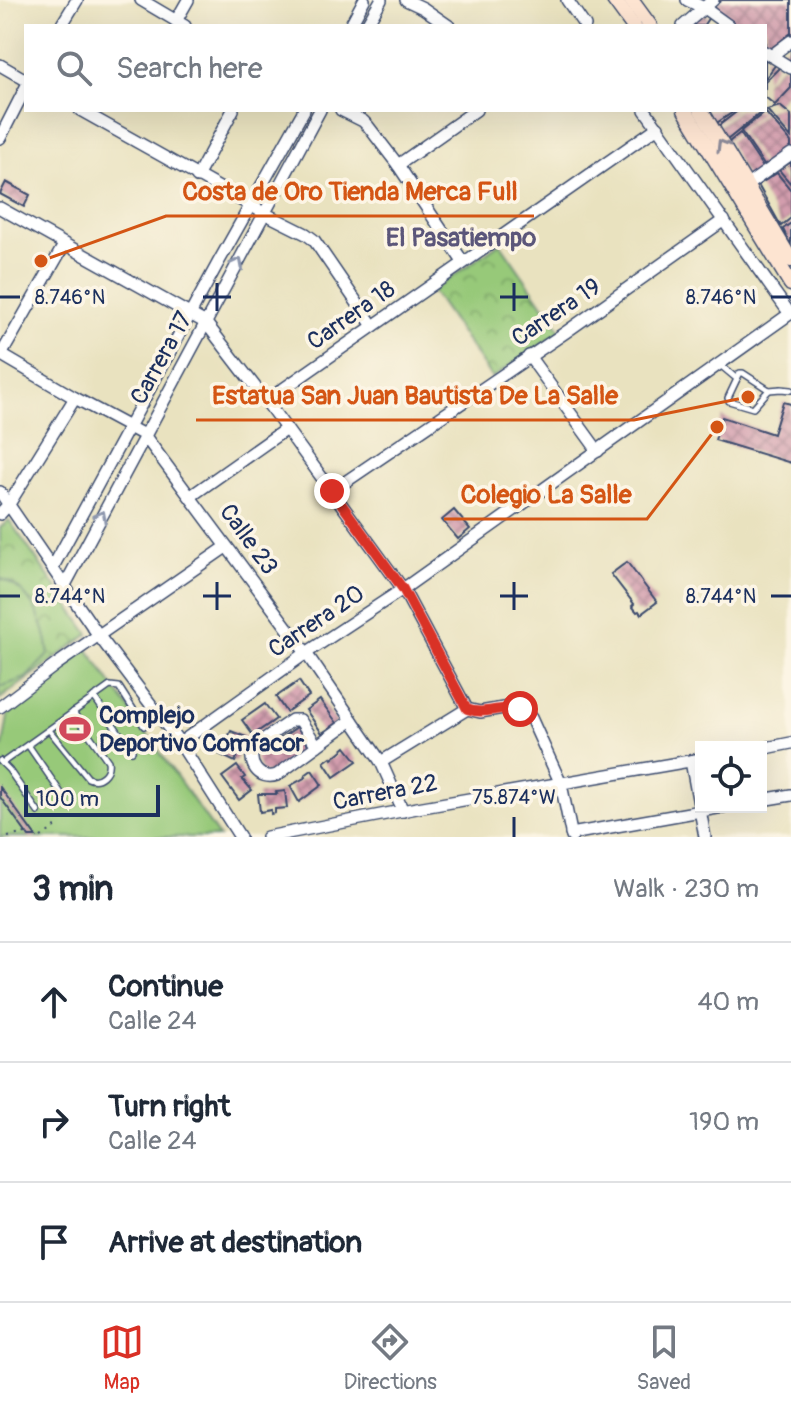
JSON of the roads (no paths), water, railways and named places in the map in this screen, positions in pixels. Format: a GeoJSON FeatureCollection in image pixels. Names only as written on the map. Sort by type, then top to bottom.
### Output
{"type":"FeatureCollection","features":[{"type":"Feature","properties":{"kind":"main road"},"geometry":{"type":"LineString","coordinates":[[614,0],[632,24]]}},
{"type":"Feature","properties":{"kind":"main road"},"geometry":{"type":"LineString","coordinates":[[631,0],[649,24]]}},
{"type":"Feature","properties":{"kind":"main road"},"geometry":{"type":"LineString","coordinates":[[686,112],[791,284]]}},
{"type":"Feature","properties":{"kind":"main road"},"geometry":{"type":"LineString","coordinates":[[702,112],[791,258]]}},
{"type":"Feature","properties":{"kind":"street"},"geometry":{"type":"LineString","coordinates":[[62,24],[77,0]]}},
{"type":"Feature","properties":{"kind":"street"},"geometry":{"type":"LineString","coordinates":[[141,0],[180,23],[188,0]]}},
{"type":"Feature","properties":{"kind":"street"},"geometry":{"type":"LineString","coordinates":[[351,24],[364,0]]}},
{"type":"Feature","properties":{"kind":"street"},"geometry":{"type":"LineString","coordinates":[[367,24],[381,0]]}},
{"type":"Feature","properties":{"kind":"street"},"geometry":{"type":"LineString","coordinates":[[406,0],[446,24]]}},
{"type":"Feature","properties":{"kind":"street"},"geometry":{"type":"LineString","coordinates":[[567,0],[584,24]]}},
{"type":"Feature","properties":{"kind":"street"},"geometry":{"type":"LineString","coordinates":[[687,0],[708,4],[727,24]]}},
{"type":"Feature","properties":{"kind":"street"},"geometry":{"type":"LineString","coordinates":[[685,24],[708,4]]}},
{"type":"Feature","properties":{"kind":"street"},"geometry":{"type":"LineString","coordinates":[[791,41],[768,54],[791,68]]}},
{"type":"Feature","properties":{"kind":"street"},"geometry":{"type":"LineString","coordinates":[[0,65],[24,79]]}},
{"type":"Feature","properties":{"kind":"street"},"geometry":{"type":"LineString","coordinates":[[0,138],[24,91]]}},
{"type":"Feature","properties":{"kind":"street"},"geometry":{"type":"LineString","coordinates":[[83,112],[197,177],[306,234],[314,240],[373,326]]}},
{"type":"Feature","properties":{"kind":"street"},"geometry":{"type":"LineString","coordinates":[[197,177],[232,112]]}},
{"type":"Feature","properties":{"kind":"street","name":"Carrera 17"},"geometry":{"type":"LineString","coordinates":[[53,567],[303,112]]}},
{"type":"Feature","properties":{"kind":"street","name":"Carrera 17"},"geometry":{"type":"LineString","coordinates":[[65,585],[319,112]]}},
{"type":"Feature","properties":{"kind":"street"},"geometry":{"type":"LineString","coordinates":[[345,112],[363,121],[398,165],[463,262]]}},
{"type":"Feature","properties":{"kind":"street"},"geometry":{"type":"LineString","coordinates":[[398,165],[473,112]]}},
{"type":"Feature","properties":{"kind":"street"},"geometry":{"type":"LineString","coordinates":[[647,112],[790,314]]}},
{"type":"Feature","properties":{"kind":"street","name":"Carrera 18"},"geometry":{"type":"LineString","coordinates":[[266,401],[658,127]]}},
{"type":"Feature","properties":{"kind":"street"},"geometry":{"type":"LineString","coordinates":[[746,186],[791,154]]}},
{"type":"Feature","properties":{"kind":"street"},"geometry":{"type":"LineString","coordinates":[[0,208],[206,323],[403,589],[467,709]]}},
{"type":"Feature","properties":{"kind":"street","name":"Carrera 19"},"geometry":{"type":"LineString","coordinates":[[332,491],[491,384],[724,220]]}},
{"type":"Feature","properties":{"kind":"street"},"geometry":{"type":"LineString","coordinates":[[0,354],[64,245]]}},
{"type":"Feature","properties":{"kind":"street","name":"Carrera 20"},"geometry":{"type":"LineString","coordinates":[[180,743],[790,314]]}},
{"type":"Feature","properties":{"kind":"street","name":"Calle 23"},"geometry":{"type":"LineString","coordinates":[[0,354],[144,435],[306,653],[381,762],[403,811]]}},
{"type":"Feature","properties":{"kind":"street"},"geometry":{"type":"LineString","coordinates":[[529,356],[598,451]]}},
{"type":"Feature","properties":{"kind":"street"},"geometry":{"type":"LineString","coordinates":[[0,514],[75,398]]}},
{"type":"Feature","properties":{"kind":"street"},"geometry":{"type":"LineString","coordinates":[[191,496],[286,429]]}},
{"type":"Feature","properties":{"kind":"street"},"geometry":{"type":"LineString","coordinates":[[0,492],[99,636],[180,743],[240,837]]}},
{"type":"Feature","properties":{"kind":"street"},"geometry":{"type":"LineString","coordinates":[[0,707],[226,547]]}},
{"type":"Feature","properties":{"kind":"street"},"geometry":{"type":"LineString","coordinates":[[381,762],[467,709],[480,712],[509,707],[531,718],[561,784],[572,835],[695,812]]}},
{"type":"Feature","properties":{"kind":"street"},"geometry":{"type":"LineString","coordinates":[[317,746],[300,720],[292,720],[254,746],[252,758],[255,768],[263,776],[277,775],[317,746],[352,720]]}},
{"type":"Feature","properties":{"kind":"street"},"geometry":{"type":"LineString","coordinates":[[767,748],[791,743]]}},
{"type":"Feature","properties":{"kind":"street","name":"Carrera 22"},"geometry":{"type":"LineString","coordinates":[[267,837],[695,760]]}},
{"type":"Feature","properties":{"kind":"street"},"geometry":{"type":"LineString","coordinates":[[767,799],[791,795]]}},
{"type":"Feature","properties":{"kind":"street"},"geometry":{"type":"LineString","coordinates":[[701,813],[705,837]]}},
{"type":"Feature","properties":{"kind":"lane"},"geometry":{"type":"LineString","coordinates":[[718,364],[737,379]]}},
{"type":"Feature","properties":{"kind":"lane"},"geometry":{"type":"LineString","coordinates":[[769,390],[753,408],[729,401],[728,398],[740,373],[769,390],[791,390]]}},
{"type":"Feature","properties":{"kind":"lane"},"geometry":{"type":"LineString","coordinates":[[38,812],[1,762],[110,686],[119,687],[144,726]]}},
{"type":"Feature","properties":{"kind":"lane"},"geometry":{"type":"LineString","coordinates":[[94,697],[132,751]]}},
{"type":"Feature","properties":{"kind":"lane"},"geometry":{"type":"LineString","coordinates":[[49,730],[88,778],[97,779],[105,775],[108,761],[73,712]]}},
{"type":"Feature","properties":{"kind":"lane"},"geometry":{"type":"LineString","coordinates":[[28,745],[63,796]]}},
{"type":"Feature","properties":{"kind":"place","name":"Costa de Oro Tienda Merca Full"},"geometry":{"type":"Point","coordinates":[41,261]}},
{"type":"Feature","properties":{"kind":"place","name":"Estatua San Juan Bautista De La Salle"},"geometry":{"type":"Point","coordinates":[748,397]}},
{"type":"Feature","properties":{"kind":"place","name":"Colegio La Salle"},"geometry":{"type":"Point","coordinates":[717,427]}},
{"type":"Feature","properties":{"kind":"place","name":"Complejo Deportivo Comfacor"},"geometry":{"type":"Point","coordinates":[75,729]}},
{"type":"Feature","properties":{"kind":"district","name":"El Pasatiempo"},"geometry":{"type":"Point","coordinates":[461,237]}}]}
